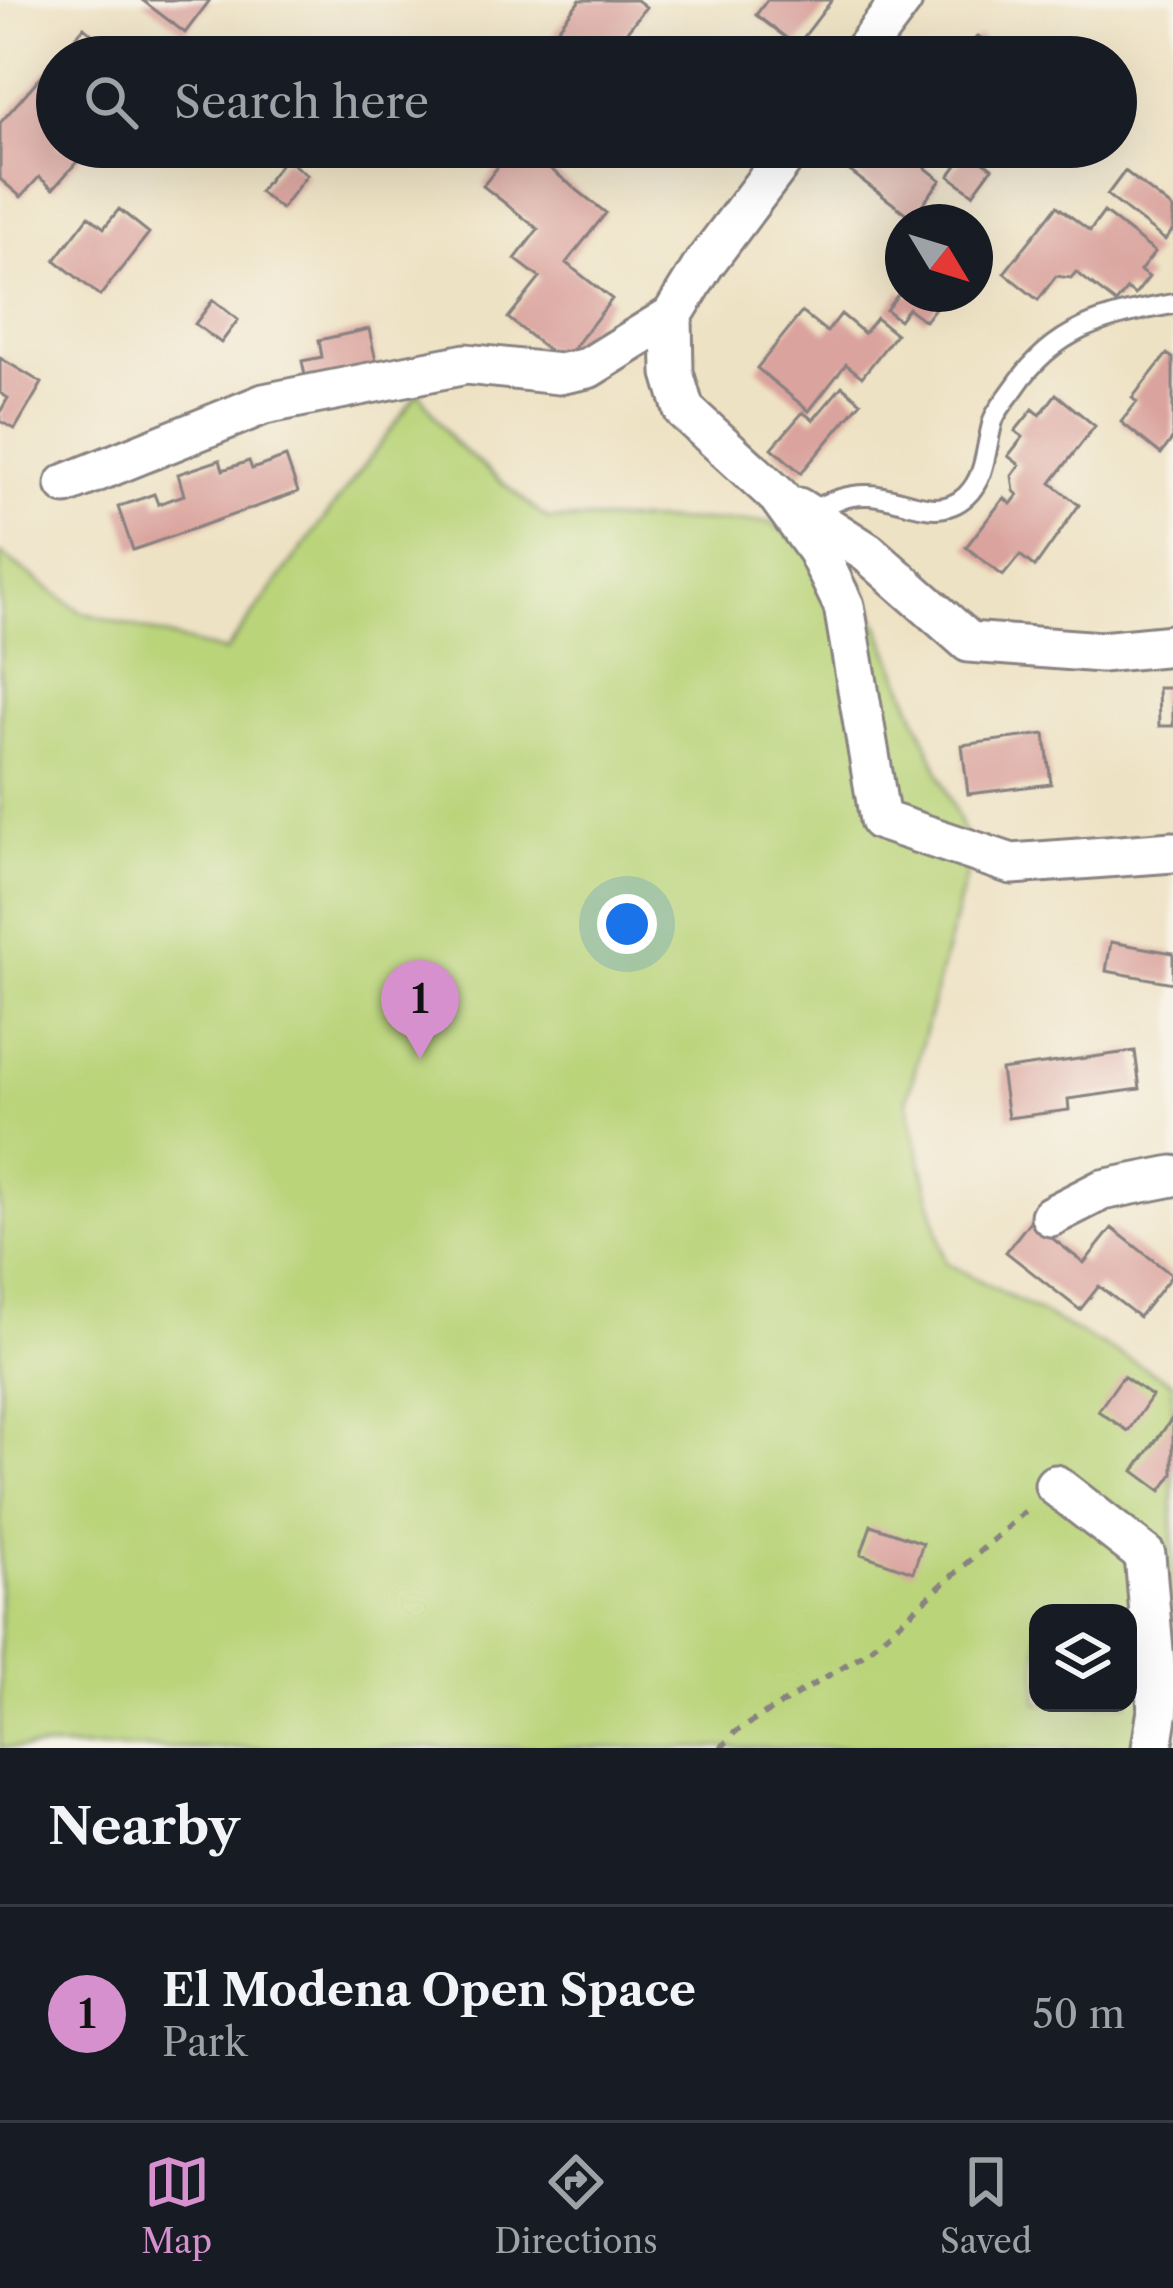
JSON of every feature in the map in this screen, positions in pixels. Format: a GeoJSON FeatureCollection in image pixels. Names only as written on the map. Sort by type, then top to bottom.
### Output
{"type":"FeatureCollection","features":[{"type":"Feature","properties":{"kind":"street"},"geometry":{"type":"LineString","coordinates":[[875,36],[902,0]]}},
{"type":"Feature","properties":{"kind":"street"},"geometry":{"type":"LineString","coordinates":[[67,484],[264,404],[466,364],[559,374],[588,368],[672,316],[704,264],[776,168]]}},
{"type":"Feature","properties":{"kind":"street"},"geometry":{"type":"LineString","coordinates":[[672,316],[673,373],[684,410],[792,505],[868,553],[969,642],[1101,652],[1173,645]]}},
{"type":"Feature","properties":{"kind":"street"},"geometry":{"type":"LineString","coordinates":[[792,505],[844,606],[880,820],[1012,863],[1173,852]]}},
{"type":"Feature","properties":{"kind":"street"},"geometry":{"type":"LineString","coordinates":[[1052,1216],[1102,1190],[1173,1176]]}},
{"type":"Feature","properties":{"kind":"street"},"geometry":{"type":"LineString","coordinates":[[1054,1485],[1145,1555],[1157,1710],[1153,1748]]}},
{"type":"Feature","properties":{"kind":"lane"},"geometry":{"type":"LineString","coordinates":[[792,505],[868,494],[940,510],[965,497],[981,474],[995,416],[1028,368],[1062,336],[1123,313],[1173,304]]}},
{"type":"Feature","properties":{"kind":"path"},"geometry":{"type":"LineString","coordinates":[[721,1748],[735,1732],[865,1654],[1054,1485]]}},
{"type":"Feature","properties":{"kind":"green space"},"geometry":{"type":"Polygon","coordinates":[[[419,392],[454,443],[547,519],[769,522],[860,581],[972,852],[907,1100],[945,1262],[1173,1383],[1173,1748],[0,1748],[0,553],[81,612],[225,652],[419,392]]]}},
{"type":"Feature","properties":{"kind":"building"},"geometry":{"type":"Polygon","coordinates":[[[142,0],[210,0],[185,33],[142,0]]]}},
{"type":"Feature","properties":{"kind":"building"},"geometry":{"type":"Polygon","coordinates":[[[580,0],[637,0],[646,7],[623,36],[553,35],[580,0]]]}},
{"type":"Feature","properties":{"kind":"building"},"geometry":{"type":"Polygon","coordinates":[[[767,0],[832,0],[805,36],[784,36],[756,15],[767,0]]]}},
{"type":"Feature","properties":{"kind":"building"},"geometry":{"type":"Polygon","coordinates":[[[36,82],[36,168],[72,168],[53,189],[39,177],[21,197],[0,179],[0,123],[36,82]]]}},
{"type":"Feature","properties":{"kind":"building"},"geometry":{"type":"Polygon","coordinates":[[[277,168],[298,168],[307,175],[281,209],[259,192],[277,168]]]}},
{"type":"Feature","properties":{"kind":"building"},"geometry":{"type":"Polygon","coordinates":[[[497,168],[549,168],[606,213],[566,263],[612,299],[563,362],[508,318],[540,278],[515,259],[538,229],[483,186],[497,168]]]}},
{"type":"Feature","properties":{"kind":"building"},"geometry":{"type":"Polygon","coordinates":[[[846,168],[926,168],[941,180],[923,204],[893,204],[846,168]]]}},
{"type":"Feature","properties":{"kind":"building"},"geometry":{"type":"Polygon","coordinates":[[[955,168],[992,168],[973,194],[949,176],[955,168]]]}},
{"type":"Feature","properties":{"kind":"building"},"geometry":{"type":"Polygon","coordinates":[[[1125,171],[1173,209],[1173,230],[1165,240],[1107,195],[1125,171]]]}},
{"type":"Feature","properties":{"kind":"building"},"geometry":{"type":"Polygon","coordinates":[[[1057,206],[1090,231],[1104,212],[1155,252],[1140,271],[1149,277],[1135,295],[1127,289],[1116,303],[1076,272],[1071,278],[1056,276],[1038,300],[1004,273],[1057,206]]]}},
{"type":"Feature","properties":{"kind":"building"},"geometry":{"type":"Polygon","coordinates":[[[119,209],[149,233],[100,296],[55,260],[89,216],[104,228],[119,209]]]}},
{"type":"Feature","properties":{"kind":"building"},"geometry":{"type":"Polygon","coordinates":[[[213,300],[238,320],[221,343],[195,324],[213,300]]]}},
{"type":"Feature","properties":{"kind":"building"},"geometry":{"type":"Polygon","coordinates":[[[802,312],[827,332],[841,314],[864,333],[876,318],[896,334],[862,377],[846,364],[809,411],[757,368],[802,312]]]}},
{"type":"Feature","properties":{"kind":"building"},"geometry":{"type":"Polygon","coordinates":[[[369,329],[379,375],[308,390],[302,361],[322,357],[319,340],[369,329]]]}},
{"type":"Feature","properties":{"kind":"building"},"geometry":{"type":"Polygon","coordinates":[[[1167,354],[1173,358],[1173,438],[1161,454],[1121,422],[1137,402],[1132,398],[1167,354]]]}},
{"type":"Feature","properties":{"kind":"building"},"geometry":{"type":"Polygon","coordinates":[[[0,358],[42,383],[15,429],[0,421],[8,398],[0,393],[0,358]]]}},
{"type":"Feature","properties":{"kind":"building"},"geometry":{"type":"Polygon","coordinates":[[[842,386],[861,402],[801,473],[772,448],[803,412],[813,420],[842,386]]]}},
{"type":"Feature","properties":{"kind":"building"},"geometry":{"type":"Polygon","coordinates":[[[1056,394],[1095,426],[1051,483],[1079,505],[1035,567],[1020,555],[1003,576],[966,547],[1004,498],[1011,504],[1018,495],[1012,476],[1020,465],[1008,456],[1023,437],[1015,431],[1033,409],[1040,415],[1056,394]]]}},
{"type":"Feature","properties":{"kind":"building"},"geometry":{"type":"Polygon","coordinates":[[[286,457],[298,492],[133,550],[118,507],[154,494],[158,504],[184,495],[178,474],[220,460],[223,470],[249,461],[252,469],[286,457]]]}},
{"type":"Feature","properties":{"kind":"building"},"geometry":{"type":"Polygon","coordinates":[[[1158,688],[1173,688],[1173,726],[1159,726],[1158,688]]]}},
{"type":"Feature","properties":{"kind":"building"},"geometry":{"type":"Polygon","coordinates":[[[1045,734],[1051,784],[968,794],[962,745],[1045,734]]]}},
{"type":"Feature","properties":{"kind":"building"},"geometry":{"type":"Polygon","coordinates":[[[1111,942],[1173,953],[1173,983],[1106,971],[1111,942]]]}},
{"type":"Feature","properties":{"kind":"building"},"geometry":{"type":"Polygon","coordinates":[[[1135,1051],[1140,1089],[1068,1099],[1069,1110],[1008,1118],[1001,1070],[1135,1051]]]}},
{"type":"Feature","properties":{"kind":"building"},"geometry":{"type":"Polygon","coordinates":[[[1030,1221],[1084,1263],[1112,1228],[1172,1275],[1139,1317],[1099,1286],[1080,1310],[1006,1252],[1030,1221]]]}},
{"type":"Feature","properties":{"kind":"building"},"geometry":{"type":"Polygon","coordinates":[[[1123,1376],[1152,1396],[1128,1431],[1098,1411],[1123,1376]]]}},
{"type":"Feature","properties":{"kind":"building"},"geometry":{"type":"Polygon","coordinates":[[[1173,1417],[1173,1474],[1161,1491],[1134,1471],[1173,1417]]]}},
{"type":"Feature","properties":{"kind":"building"},"geometry":{"type":"Polygon","coordinates":[[[871,1525],[923,1543],[913,1572],[861,1554],[871,1525]]]}},
{"type":"Feature","properties":{"kind":"place","name":"El Modena Open Space"},"geometry":{"type":"Point","coordinates":[420,1059]}}]}
